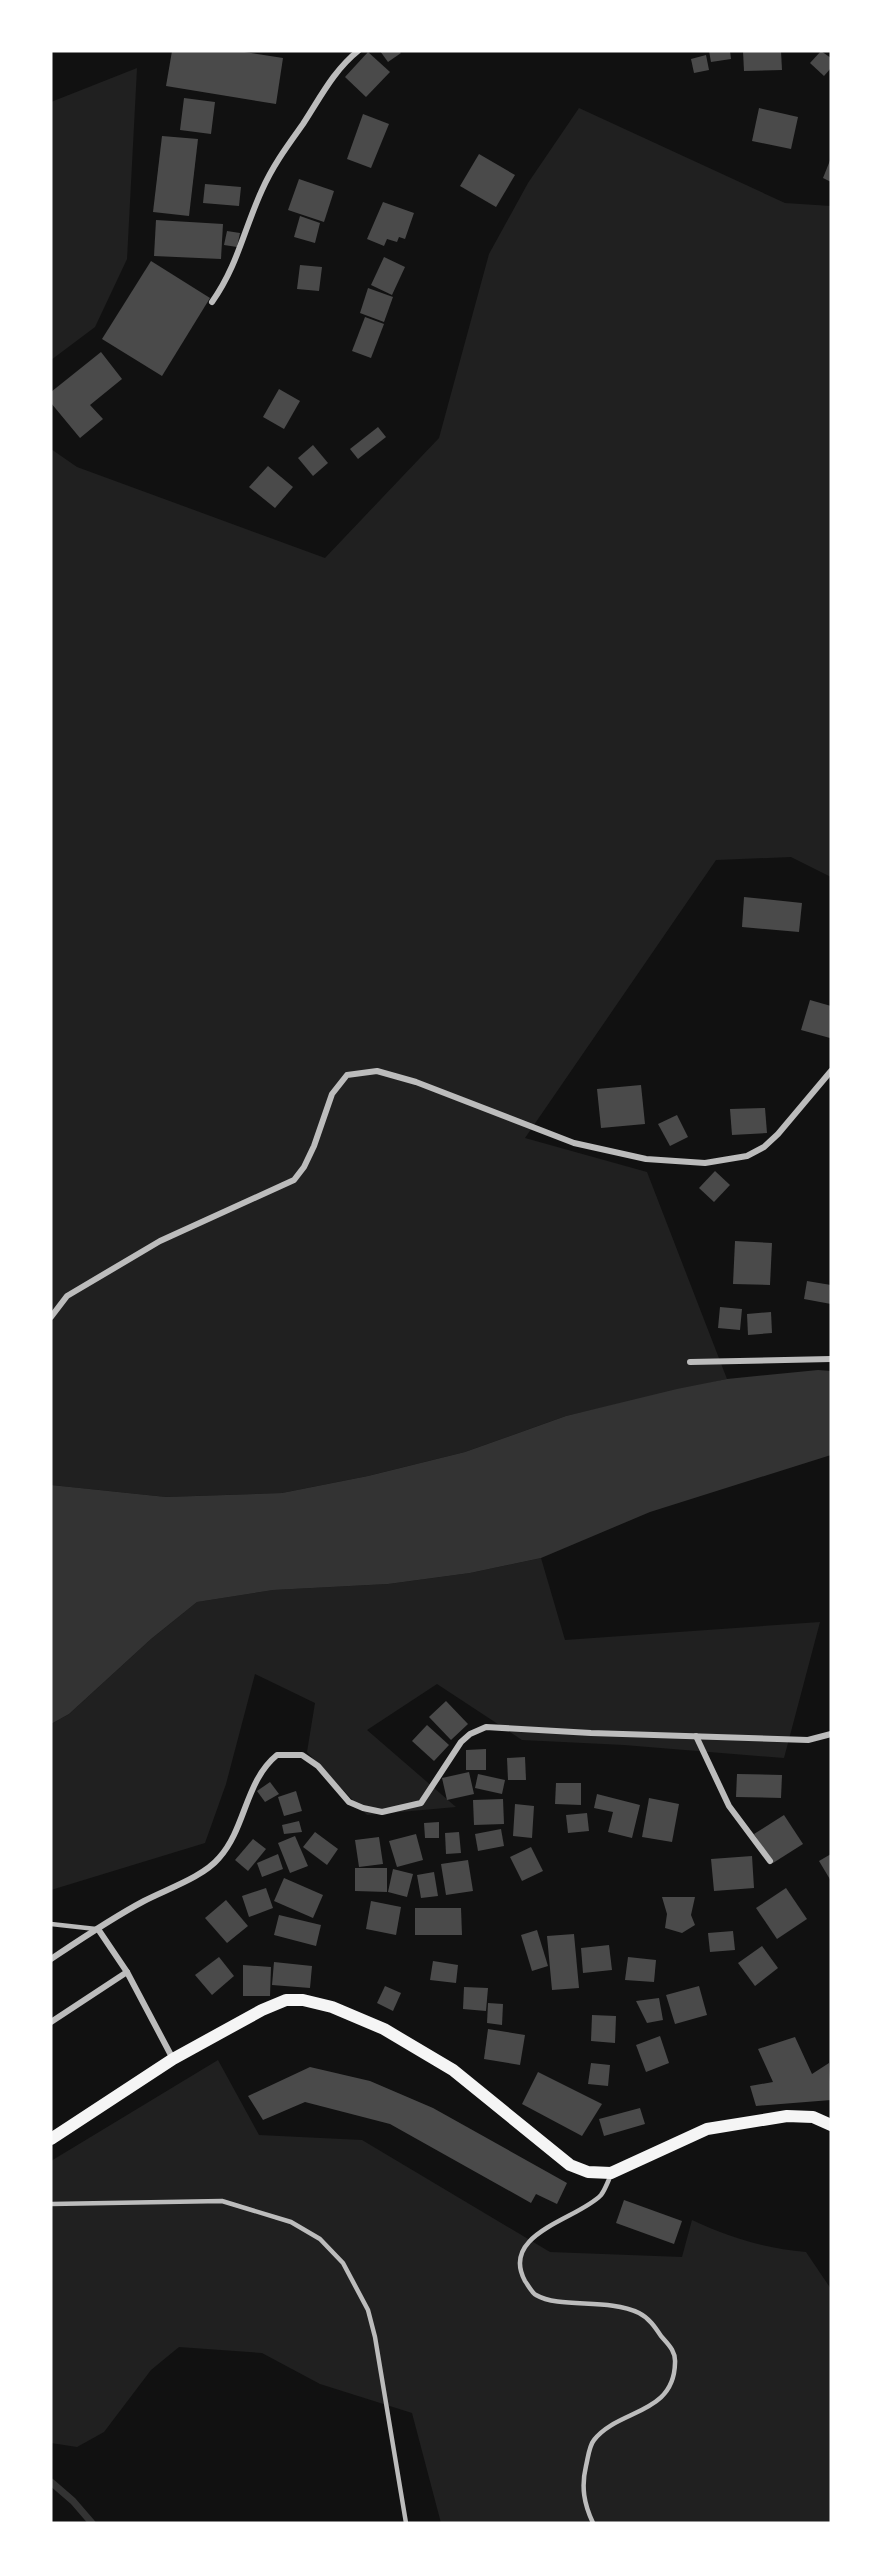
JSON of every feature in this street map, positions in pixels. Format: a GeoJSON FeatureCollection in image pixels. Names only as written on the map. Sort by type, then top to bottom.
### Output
{"type":"FeatureCollection","features":[{"type":"Feature","properties":{"kind":"main road"},"geometry":{"type":"LineString","coordinates":[[51,2139],[173,2059],[262,2010],[286,2000],[303,2000],[322,2004],[384,2029],[453,2070],[570,2164],[588,2172],[611,2173],[707,2129],[787,2116],[813,2117],[831,2125]]}},
{"type":"Feature","properties":{"kind":"street"},"geometry":{"type":"LineString","coordinates":[[212,302],[235,265],[252,213],[274,165],[331,80],[347,60],[358,51]]}},
{"type":"Feature","properties":{"kind":"street"},"geometry":{"type":"LineString","coordinates":[[51,1317],[67,1296],[160,1241],[294,1180],[304,1167],[314,1146],[332,1094],[347,1075],[377,1071],[416,1082],[574,1143],[646,1160],[705,1163],[747,1156],[764,1147],[778,1134],[831,1071]]}},
{"type":"Feature","properties":{"kind":"street"},"geometry":{"type":"LineString","coordinates":[[690,1362],[831,1359]]}},
{"type":"Feature","properties":{"kind":"street"},"geometry":{"type":"LineString","coordinates":[[51,1959],[141,1903],[204,1871],[218,1860],[227,1849],[259,1774],[277,1755],[302,1755],[318,1766],[349,1802],[382,1812],[421,1803],[461,1742],[470,1734],[486,1727],[808,1740],[831,1734]]}},
{"type":"Feature","properties":{"kind":"street"},"geometry":{"type":"LineString","coordinates":[[696,1736],[729,1806],[770,1861]]}},
{"type":"Feature","properties":{"kind":"street"},"geometry":{"type":"LineString","coordinates":[[98,1929],[128,1972],[173,2059]]}},
{"type":"Feature","properties":{"kind":"street"},"geometry":{"type":"LineString","coordinates":[[51,2022],[128,1972]]}},
{"type":"Feature","properties":{"kind":"lane"},"geometry":{"type":"LineString","coordinates":[[51,1924],[98,1929]]}},
{"type":"Feature","properties":{"kind":"lane"},"geometry":{"type":"LineString","coordinates":[[593,2523],[583,2494],[592,2442],[601,2432],[657,2401],[672,2383],[674,2352],[650,2321],[640,2313],[606,2303],[556,2301],[535,2295],[525,2280],[519,2264],[527,2244],[539,2232],[601,2195],[611,2173]]}},
{"type":"Feature","properties":{"kind":"lane"},"geometry":{"type":"LineString","coordinates":[[51,2204],[222,2201],[291,2222],[320,2239],[344,2263],[369,2310],[406,2523]]}},
{"type":"Feature","properties":{"kind":"shaded area"},"geometry":{"type":"Polygon","coordinates":[[[137,68],[127,259],[95,327],[51,360],[51,102],[137,68]]]}},
{"type":"Feature","properties":{"kind":"shaded area"},"geometry":{"type":"Polygon","coordinates":[[[579,108],[785,203],[831,206],[831,877],[791,857],[716,860],[525,1138],[647,1172],[727,1379],[566,1416],[465,1452],[368,1476],[282,1493],[166,1497],[51,1485],[51,449],[77,467],[325,558],[439,438],[489,254],[528,183],[579,108]]]}},
{"type":"Feature","properties":{"kind":"shaded area"},"geometry":{"type":"Polygon","coordinates":[[[818,1370],[831,1371],[831,1455],[650,1512],[541,1558],[470,1573],[388,1584],[273,1590],[197,1602],[151,1639],[69,1714],[51,1724],[51,1485],[166,1497],[282,1493],[368,1476],[465,1452],[566,1416],[677,1389],[727,1379],[818,1370]]]}},
{"type":"Feature","properties":{"kind":"shaded area"},"geometry":{"type":"Polygon","coordinates":[[[541,1558],[565,1640],[820,1622],[784,1758],[624,1745],[522,1740],[437,1684],[367,1730],[456,1807],[367,1815],[307,1752],[315,1703],[255,1674],[226,1784],[205,1843],[51,1890],[51,1724],[69,1714],[151,1639],[197,1602],[273,1590],[388,1584],[470,1573],[541,1558]]]}},
{"type":"Feature","properties":{"kind":"shaded area"},"geometry":{"type":"Polygon","coordinates":[[[218,2060],[259,2135],[362,2140],[550,2252],[682,2257],[692,2220],[748,2241],[806,2252],[831,2289],[831,2523],[441,2523],[412,2413],[320,2384],[262,2353],[179,2347],[151,2370],[104,2432],[77,2447],[51,2443],[51,2161],[218,2060]]]}},
{"type":"Feature","properties":{"kind":"building"},"geometry":{"type":"Polygon","coordinates":[[[172,51],[238,51],[283,58],[276,104],[166,86],[172,51]]]}},
{"type":"Feature","properties":{"kind":"building"},"geometry":{"type":"Polygon","coordinates":[[[380,51],[399,51],[401,53],[388,62],[380,51]]]}},
{"type":"Feature","properties":{"kind":"building"},"geometry":{"type":"Polygon","coordinates":[[[709,51],[730,51],[731,59],[711,62],[709,51]]]}},
{"type":"Feature","properties":{"kind":"building"},"geometry":{"type":"Polygon","coordinates":[[[743,51],[781,51],[782,70],[744,71],[743,51]]]}},
{"type":"Feature","properties":{"kind":"building"},"geometry":{"type":"Polygon","coordinates":[[[821,51],[831,58],[831,68],[824,76],[810,63],[821,51]]]}},
{"type":"Feature","properties":{"kind":"building"},"geometry":{"type":"Polygon","coordinates":[[[368,52],[390,72],[366,97],[345,77],[368,52]]]}},
{"type":"Feature","properties":{"kind":"building"},"geometry":{"type":"Polygon","coordinates":[[[706,55],[709,70],[694,73],[691,59],[706,55]]]}},
{"type":"Feature","properties":{"kind":"building"},"geometry":{"type":"Polygon","coordinates":[[[184,98],[215,102],[211,134],[180,130],[184,98]]]}},
{"type":"Feature","properties":{"kind":"building"},"geometry":{"type":"Polygon","coordinates":[[[759,108],[798,117],[791,149],[752,141],[759,108]]]}},
{"type":"Feature","properties":{"kind":"building"},"geometry":{"type":"Polygon","coordinates":[[[363,114],[389,124],[371,168],[347,159],[363,114]]]}},
{"type":"Feature","properties":{"kind":"building"},"geometry":{"type":"Polygon","coordinates":[[[162,136],[198,139],[189,216],[153,212],[162,136]]]}},
{"type":"Feature","properties":{"kind":"building"},"geometry":{"type":"Polygon","coordinates":[[[479,154],[515,175],[496,207],[460,186],[479,154]]]}},
{"type":"Feature","properties":{"kind":"building"},"geometry":{"type":"Polygon","coordinates":[[[831,158],[831,182],[823,178],[831,158]]]}},
{"type":"Feature","properties":{"kind":"building"},"geometry":{"type":"Polygon","coordinates":[[[299,179],[334,191],[324,222],[288,210],[299,179]]]}},
{"type":"Feature","properties":{"kind":"building"},"geometry":{"type":"Polygon","coordinates":[[[205,184],[241,187],[239,206],[203,203],[205,184]]]}},
{"type":"Feature","properties":{"kind":"building"},"geometry":{"type":"Polygon","coordinates":[[[383,202],[414,213],[405,239],[399,237],[397,242],[387,239],[384,246],[367,239],[383,202]]]}},
{"type":"Feature","properties":{"kind":"building"},"geometry":{"type":"Polygon","coordinates":[[[300,216],[320,223],[315,243],[294,237],[300,216]]]}},
{"type":"Feature","properties":{"kind":"building"},"geometry":{"type":"Polygon","coordinates":[[[156,220],[223,224],[221,259],[154,256],[156,220]]]}},
{"type":"Feature","properties":{"kind":"building"},"geometry":{"type":"Polygon","coordinates":[[[227,231],[240,233],[237,247],[224,245],[227,231]]]}},
{"type":"Feature","properties":{"kind":"building"},"geometry":{"type":"Polygon","coordinates":[[[384,257],[405,267],[392,295],[371,285],[384,257]]]}},
{"type":"Feature","properties":{"kind":"building"},"geometry":{"type":"Polygon","coordinates":[[[151,261],[210,298],[162,376],[102,339],[151,261]]]}},
{"type":"Feature","properties":{"kind":"building"},"geometry":{"type":"Polygon","coordinates":[[[300,265],[322,267],[319,291],[297,289],[300,265]]]}},
{"type":"Feature","properties":{"kind":"building"},"geometry":{"type":"Polygon","coordinates":[[[368,288],[393,297],[384,322],[360,313],[368,288]]]}},
{"type":"Feature","properties":{"kind":"building"},"geometry":{"type":"Polygon","coordinates":[[[365,317],[384,324],[371,358],[352,351],[365,317]]]}},
{"type":"Feature","properties":{"kind":"building"},"geometry":{"type":"Polygon","coordinates":[[[101,352],[122,379],[90,405],[103,419],[80,438],[51,403],[51,392],[101,352]]]}},
{"type":"Feature","properties":{"kind":"building"},"geometry":{"type":"Polygon","coordinates":[[[279,389],[300,401],[284,429],[263,417],[279,389]]]}},
{"type":"Feature","properties":{"kind":"building"},"geometry":{"type":"Polygon","coordinates":[[[378,427],[386,437],[358,459],[350,449],[378,427]]]}},
{"type":"Feature","properties":{"kind":"building"},"geometry":{"type":"Polygon","coordinates":[[[313,445],[328,463],[313,476],[298,458],[313,445]]]}},
{"type":"Feature","properties":{"kind":"building"},"geometry":{"type":"Polygon","coordinates":[[[268,466],[293,487],[275,508],[249,487],[268,466]]]}},
{"type":"Feature","properties":{"kind":"building"},"geometry":{"type":"Polygon","coordinates":[[[744,897],[802,903],[799,932],[742,927],[744,897]]]}},
{"type":"Feature","properties":{"kind":"building"},"geometry":{"type":"Polygon","coordinates":[[[810,1000],[831,1006],[830,1038],[801,1030],[810,1000]]]}},
{"type":"Feature","properties":{"kind":"building"},"geometry":{"type":"Polygon","coordinates":[[[641,1085],[645,1124],[601,1128],[597,1089],[641,1085]]]}},
{"type":"Feature","properties":{"kind":"building"},"geometry":{"type":"Polygon","coordinates":[[[765,1108],[767,1133],[732,1135],[730,1109],[765,1108]]]}},
{"type":"Feature","properties":{"kind":"building"},"geometry":{"type":"Polygon","coordinates":[[[677,1115],[688,1137],[670,1146],[658,1124],[677,1115]]]}},
{"type":"Feature","properties":{"kind":"building"},"geometry":{"type":"Polygon","coordinates":[[[715,1171],[730,1185],[714,1202],[699,1188],[715,1171]]]}},
{"type":"Feature","properties":{"kind":"building"},"geometry":{"type":"Polygon","coordinates":[[[735,1241],[772,1243],[770,1285],[733,1284],[735,1241]]]}},
{"type":"Feature","properties":{"kind":"building"},"geometry":{"type":"Polygon","coordinates":[[[807,1281],[831,1285],[831,1304],[804,1299],[807,1281]]]}},
{"type":"Feature","properties":{"kind":"building"},"geometry":{"type":"Polygon","coordinates":[[[720,1307],[742,1309],[740,1330],[718,1328],[720,1307]]]}},
{"type":"Feature","properties":{"kind":"building"},"geometry":{"type":"Polygon","coordinates":[[[771,1312],[772,1333],[748,1335],[747,1314],[771,1312]]]}},
{"type":"Feature","properties":{"kind":"building"},"geometry":{"type":"Polygon","coordinates":[[[446,1701],[468,1724],[451,1740],[429,1717],[446,1701]]]}},
{"type":"Feature","properties":{"kind":"building"},"geometry":{"type":"Polygon","coordinates":[[[427,1725],[449,1745],[434,1761],[412,1741],[427,1725]]]}},
{"type":"Feature","properties":{"kind":"building"},"geometry":{"type":"Polygon","coordinates":[[[486,1749],[486,1770],[466,1770],[466,1750],[486,1749]]]}},
{"type":"Feature","properties":{"kind":"building"},"geometry":{"type":"Polygon","coordinates":[[[525,1757],[526,1780],[508,1780],[507,1758],[525,1757]]]}},
{"type":"Feature","properties":{"kind":"building"},"geometry":{"type":"Polygon","coordinates":[[[469,1772],[474,1794],[447,1800],[442,1778],[469,1772]]]}},
{"type":"Feature","properties":{"kind":"building"},"geometry":{"type":"Polygon","coordinates":[[[478,1774],[505,1780],[502,1794],[475,1788],[478,1774]]]}},
{"type":"Feature","properties":{"kind":"building"},"geometry":{"type":"Polygon","coordinates":[[[737,1774],[782,1775],[781,1798],[736,1797],[737,1774]]]}},
{"type":"Feature","properties":{"kind":"building"},"geometry":{"type":"Polygon","coordinates":[[[270,1782],[279,1794],[265,1802],[257,1791],[270,1782]]]}},
{"type":"Feature","properties":{"kind":"building"},"geometry":{"type":"Polygon","coordinates":[[[556,1783],[581,1783],[581,1805],[555,1804],[556,1783]]]}},
{"type":"Feature","properties":{"kind":"building"},"geometry":{"type":"Polygon","coordinates":[[[296,1791],[302,1811],[284,1816],[278,1797],[296,1791]]]}},
{"type":"Feature","properties":{"kind":"building"},"geometry":{"type":"Polygon","coordinates":[[[597,1794],[640,1805],[632,1838],[608,1832],[613,1812],[594,1808],[597,1794]]]}},
{"type":"Feature","properties":{"kind":"building"},"geometry":{"type":"Polygon","coordinates":[[[649,1798],[679,1804],[672,1842],[642,1837],[649,1798]]]}},
{"type":"Feature","properties":{"kind":"building"},"geometry":{"type":"Polygon","coordinates":[[[503,1799],[504,1824],[474,1825],[473,1800],[503,1799]]]}},
{"type":"Feature","properties":{"kind":"building"},"geometry":{"type":"Polygon","coordinates":[[[515,1804],[534,1806],[532,1838],[513,1836],[515,1804]]]}},
{"type":"Feature","properties":{"kind":"building"},"geometry":{"type":"Polygon","coordinates":[[[587,1813],[589,1831],[568,1833],[566,1815],[587,1813]]]}},
{"type":"Feature","properties":{"kind":"building"},"geometry":{"type":"Polygon","coordinates":[[[784,1815],[803,1844],[773,1863],[754,1834],[784,1815]]]}},
{"type":"Feature","properties":{"kind":"building"},"geometry":{"type":"Polygon","coordinates":[[[299,1821],[302,1832],[284,1834],[282,1825],[299,1821]]]}},
{"type":"Feature","properties":{"kind":"building"},"geometry":{"type":"Polygon","coordinates":[[[439,1822],[439,1838],[425,1838],[424,1823],[439,1822]]]}},
{"type":"Feature","properties":{"kind":"building"},"geometry":{"type":"Polygon","coordinates":[[[501,1829],[504,1846],[478,1851],[475,1834],[501,1829]]]}},
{"type":"Feature","properties":{"kind":"building"},"geometry":{"type":"Polygon","coordinates":[[[315,1832],[338,1849],[327,1865],[303,1847],[315,1832]]]}},
{"type":"Feature","properties":{"kind":"building"},"geometry":{"type":"Polygon","coordinates":[[[459,1832],[461,1853],[446,1854],[445,1833],[459,1832]]]}},
{"type":"Feature","properties":{"kind":"building"},"geometry":{"type":"Polygon","coordinates":[[[416,1834],[423,1860],[397,1867],[389,1841],[416,1834]]]}},
{"type":"Feature","properties":{"kind":"building"},"geometry":{"type":"Polygon","coordinates":[[[295,1836],[308,1866],[290,1873],[278,1843],[295,1836]]]}},
{"type":"Feature","properties":{"kind":"building"},"geometry":{"type":"Polygon","coordinates":[[[379,1837],[383,1864],[359,1867],[355,1840],[379,1837]]]}},
{"type":"Feature","properties":{"kind":"building"},"geometry":{"type":"Polygon","coordinates":[[[253,1839],[266,1849],[248,1871],[235,1860],[253,1839]]]}},
{"type":"Feature","properties":{"kind":"building"},"geometry":{"type":"Polygon","coordinates":[[[531,1847],[543,1871],[522,1881],[510,1857],[531,1847]]]}},
{"type":"Feature","properties":{"kind":"building"},"geometry":{"type":"Polygon","coordinates":[[[278,1854],[283,1869],[262,1877],[257,1863],[278,1854]]]}},
{"type":"Feature","properties":{"kind":"building"},"geometry":{"type":"Polygon","coordinates":[[[831,1854],[831,1881],[819,1861],[831,1854]]]}},
{"type":"Feature","properties":{"kind":"building"},"geometry":{"type":"Polygon","coordinates":[[[752,1856],[754,1888],[714,1891],[711,1859],[752,1856]]]}},
{"type":"Feature","properties":{"kind":"building"},"geometry":{"type":"Polygon","coordinates":[[[468,1860],[473,1891],[446,1895],[441,1864],[468,1860]]]}},
{"type":"Feature","properties":{"kind":"building"},"geometry":{"type":"Polygon","coordinates":[[[355,1868],[387,1868],[387,1892],[355,1891],[355,1868]]]}},
{"type":"Feature","properties":{"kind":"building"},"geometry":{"type":"Polygon","coordinates":[[[393,1869],[413,1874],[407,1897],[388,1892],[393,1869]]]}},
{"type":"Feature","properties":{"kind":"building"},"geometry":{"type":"Polygon","coordinates":[[[434,1872],[438,1896],[421,1898],[417,1875],[434,1872]]]}},
{"type":"Feature","properties":{"kind":"building"},"geometry":{"type":"Polygon","coordinates":[[[284,1878],[323,1895],[313,1918],[274,1901],[284,1878]]]}},
{"type":"Feature","properties":{"kind":"building"},"geometry":{"type":"Polygon","coordinates":[[[266,1888],[273,1908],[249,1917],[242,1896],[266,1888]]]}},
{"type":"Feature","properties":{"kind":"building"},"geometry":{"type":"Polygon","coordinates":[[[786,1888],[807,1919],[777,1939],[756,1908],[786,1888]]]}},
{"type":"Feature","properties":{"kind":"building"},"geometry":{"type":"Polygon","coordinates":[[[662,1897],[695,1897],[691,1915],[695,1925],[682,1933],[665,1928],[667,1914],[662,1897]]]}},
{"type":"Feature","properties":{"kind":"building"},"geometry":{"type":"Polygon","coordinates":[[[226,1900],[248,1926],[227,1943],[205,1918],[226,1900]]]}},
{"type":"Feature","properties":{"kind":"building"},"geometry":{"type":"Polygon","coordinates":[[[371,1901],[401,1907],[396,1935],[366,1929],[371,1901]]]}},
{"type":"Feature","properties":{"kind":"building"},"geometry":{"type":"Polygon","coordinates":[[[415,1908],[461,1908],[462,1935],[415,1935],[415,1908]]]}},
{"type":"Feature","properties":{"kind":"building"},"geometry":{"type":"Polygon","coordinates":[[[279,1915],[321,1925],[316,1946],[274,1935],[279,1915]]]}},
{"type":"Feature","properties":{"kind":"building"},"geometry":{"type":"Polygon","coordinates":[[[537,1930],[548,1966],[532,1971],[521,1935],[537,1930]]]}},
{"type":"Feature","properties":{"kind":"building"},"geometry":{"type":"Polygon","coordinates":[[[733,1931],[735,1950],[710,1952],[708,1933],[733,1931]]]}},
{"type":"Feature","properties":{"kind":"building"},"geometry":{"type":"Polygon","coordinates":[[[574,1934],[579,1988],[552,1990],[547,1936],[574,1934]]]}},
{"type":"Feature","properties":{"kind":"building"},"geometry":{"type":"Polygon","coordinates":[[[609,1945],[612,1970],[583,1973],[581,1948],[609,1945]]]}},
{"type":"Feature","properties":{"kind":"building"},"geometry":{"type":"Polygon","coordinates":[[[762,1946],[778,1968],[755,1986],[738,1963],[762,1946]]]}},
{"type":"Feature","properties":{"kind":"building"},"geometry":{"type":"Polygon","coordinates":[[[219,1957],[234,1976],[212,1995],[195,1975],[219,1957]]]}},
{"type":"Feature","properties":{"kind":"building"},"geometry":{"type":"Polygon","coordinates":[[[628,1957],[656,1960],[654,1982],[625,1980],[628,1957]]]}},
{"type":"Feature","properties":{"kind":"building"},"geometry":{"type":"Polygon","coordinates":[[[433,1961],[458,1965],[456,1983],[430,1980],[433,1961]]]}},
{"type":"Feature","properties":{"kind":"building"},"geometry":{"type":"Polygon","coordinates":[[[274,1962],[312,1966],[310,1988],[272,1985],[274,1962]]]}},
{"type":"Feature","properties":{"kind":"building"},"geometry":{"type":"Polygon","coordinates":[[[243,1965],[271,1967],[270,1996],[243,1996],[243,1965]]]}},
{"type":"Feature","properties":{"kind":"building"},"geometry":{"type":"Polygon","coordinates":[[[385,1986],[401,1993],[393,2011],[377,2003],[385,1986]]]}},
{"type":"Feature","properties":{"kind":"building"},"geometry":{"type":"Polygon","coordinates":[[[699,1986],[707,2015],[675,2024],[666,1995],[699,1986]]]}},
{"type":"Feature","properties":{"kind":"building"},"geometry":{"type":"Polygon","coordinates":[[[464,1987],[488,1988],[486,2011],[463,2009],[464,1987]]]}},
{"type":"Feature","properties":{"kind":"building"},"geometry":{"type":"Polygon","coordinates":[[[659,1998],[663,2020],[647,2023],[636,2001],[659,1998]]]}},
{"type":"Feature","properties":{"kind":"building"},"geometry":{"type":"Polygon","coordinates":[[[488,2003],[503,2004],[502,2025],[487,2023],[488,2003]]]}},
{"type":"Feature","properties":{"kind":"building"},"geometry":{"type":"Polygon","coordinates":[[[592,2015],[616,2016],[615,2043],[591,2041],[592,2015]]]}},
{"type":"Feature","properties":{"kind":"building"},"geometry":{"type":"Polygon","coordinates":[[[488,2029],[525,2035],[520,2065],[484,2059],[488,2029]]]}},
{"type":"Feature","properties":{"kind":"building"},"geometry":{"type":"Polygon","coordinates":[[[660,2036],[669,2063],[646,2072],[636,2045],[660,2036]]]}},
{"type":"Feature","properties":{"kind":"building"},"geometry":{"type":"Polygon","coordinates":[[[795,2037],[812,2074],[829,2063],[831,2100],[756,2106],[750,2086],[773,2082],[758,2049],[795,2037]]]}},
{"type":"Feature","properties":{"kind":"building"},"geometry":{"type":"Polygon","coordinates":[[[591,2063],[610,2065],[608,2086],[588,2084],[591,2063]]]}},
{"type":"Feature","properties":{"kind":"building"},"geometry":{"type":"Polygon","coordinates":[[[310,2067],[370,2081],[433,2108],[567,2183],[557,2204],[536,2194],[531,2203],[390,2124],[305,2102],[263,2120],[248,2096],[310,2067]]]}},
{"type":"Feature","properties":{"kind":"building"},"geometry":{"type":"Polygon","coordinates":[[[538,2072],[602,2104],[582,2136],[522,2104],[538,2072]]]}},
{"type":"Feature","properties":{"kind":"building"},"geometry":{"type":"Polygon","coordinates":[[[640,2108],[645,2124],[604,2136],[599,2119],[640,2108]]]}},
{"type":"Feature","properties":{"kind":"building"},"geometry":{"type":"Polygon","coordinates":[[[624,2200],[682,2221],[674,2244],[616,2223],[624,2200]]]}},
{"type":"Feature","properties":{"kind":"waterway"},"geometry":{"type":"LineString","coordinates":[[51,2482],[73,2501],[92,2523]]}}]}
